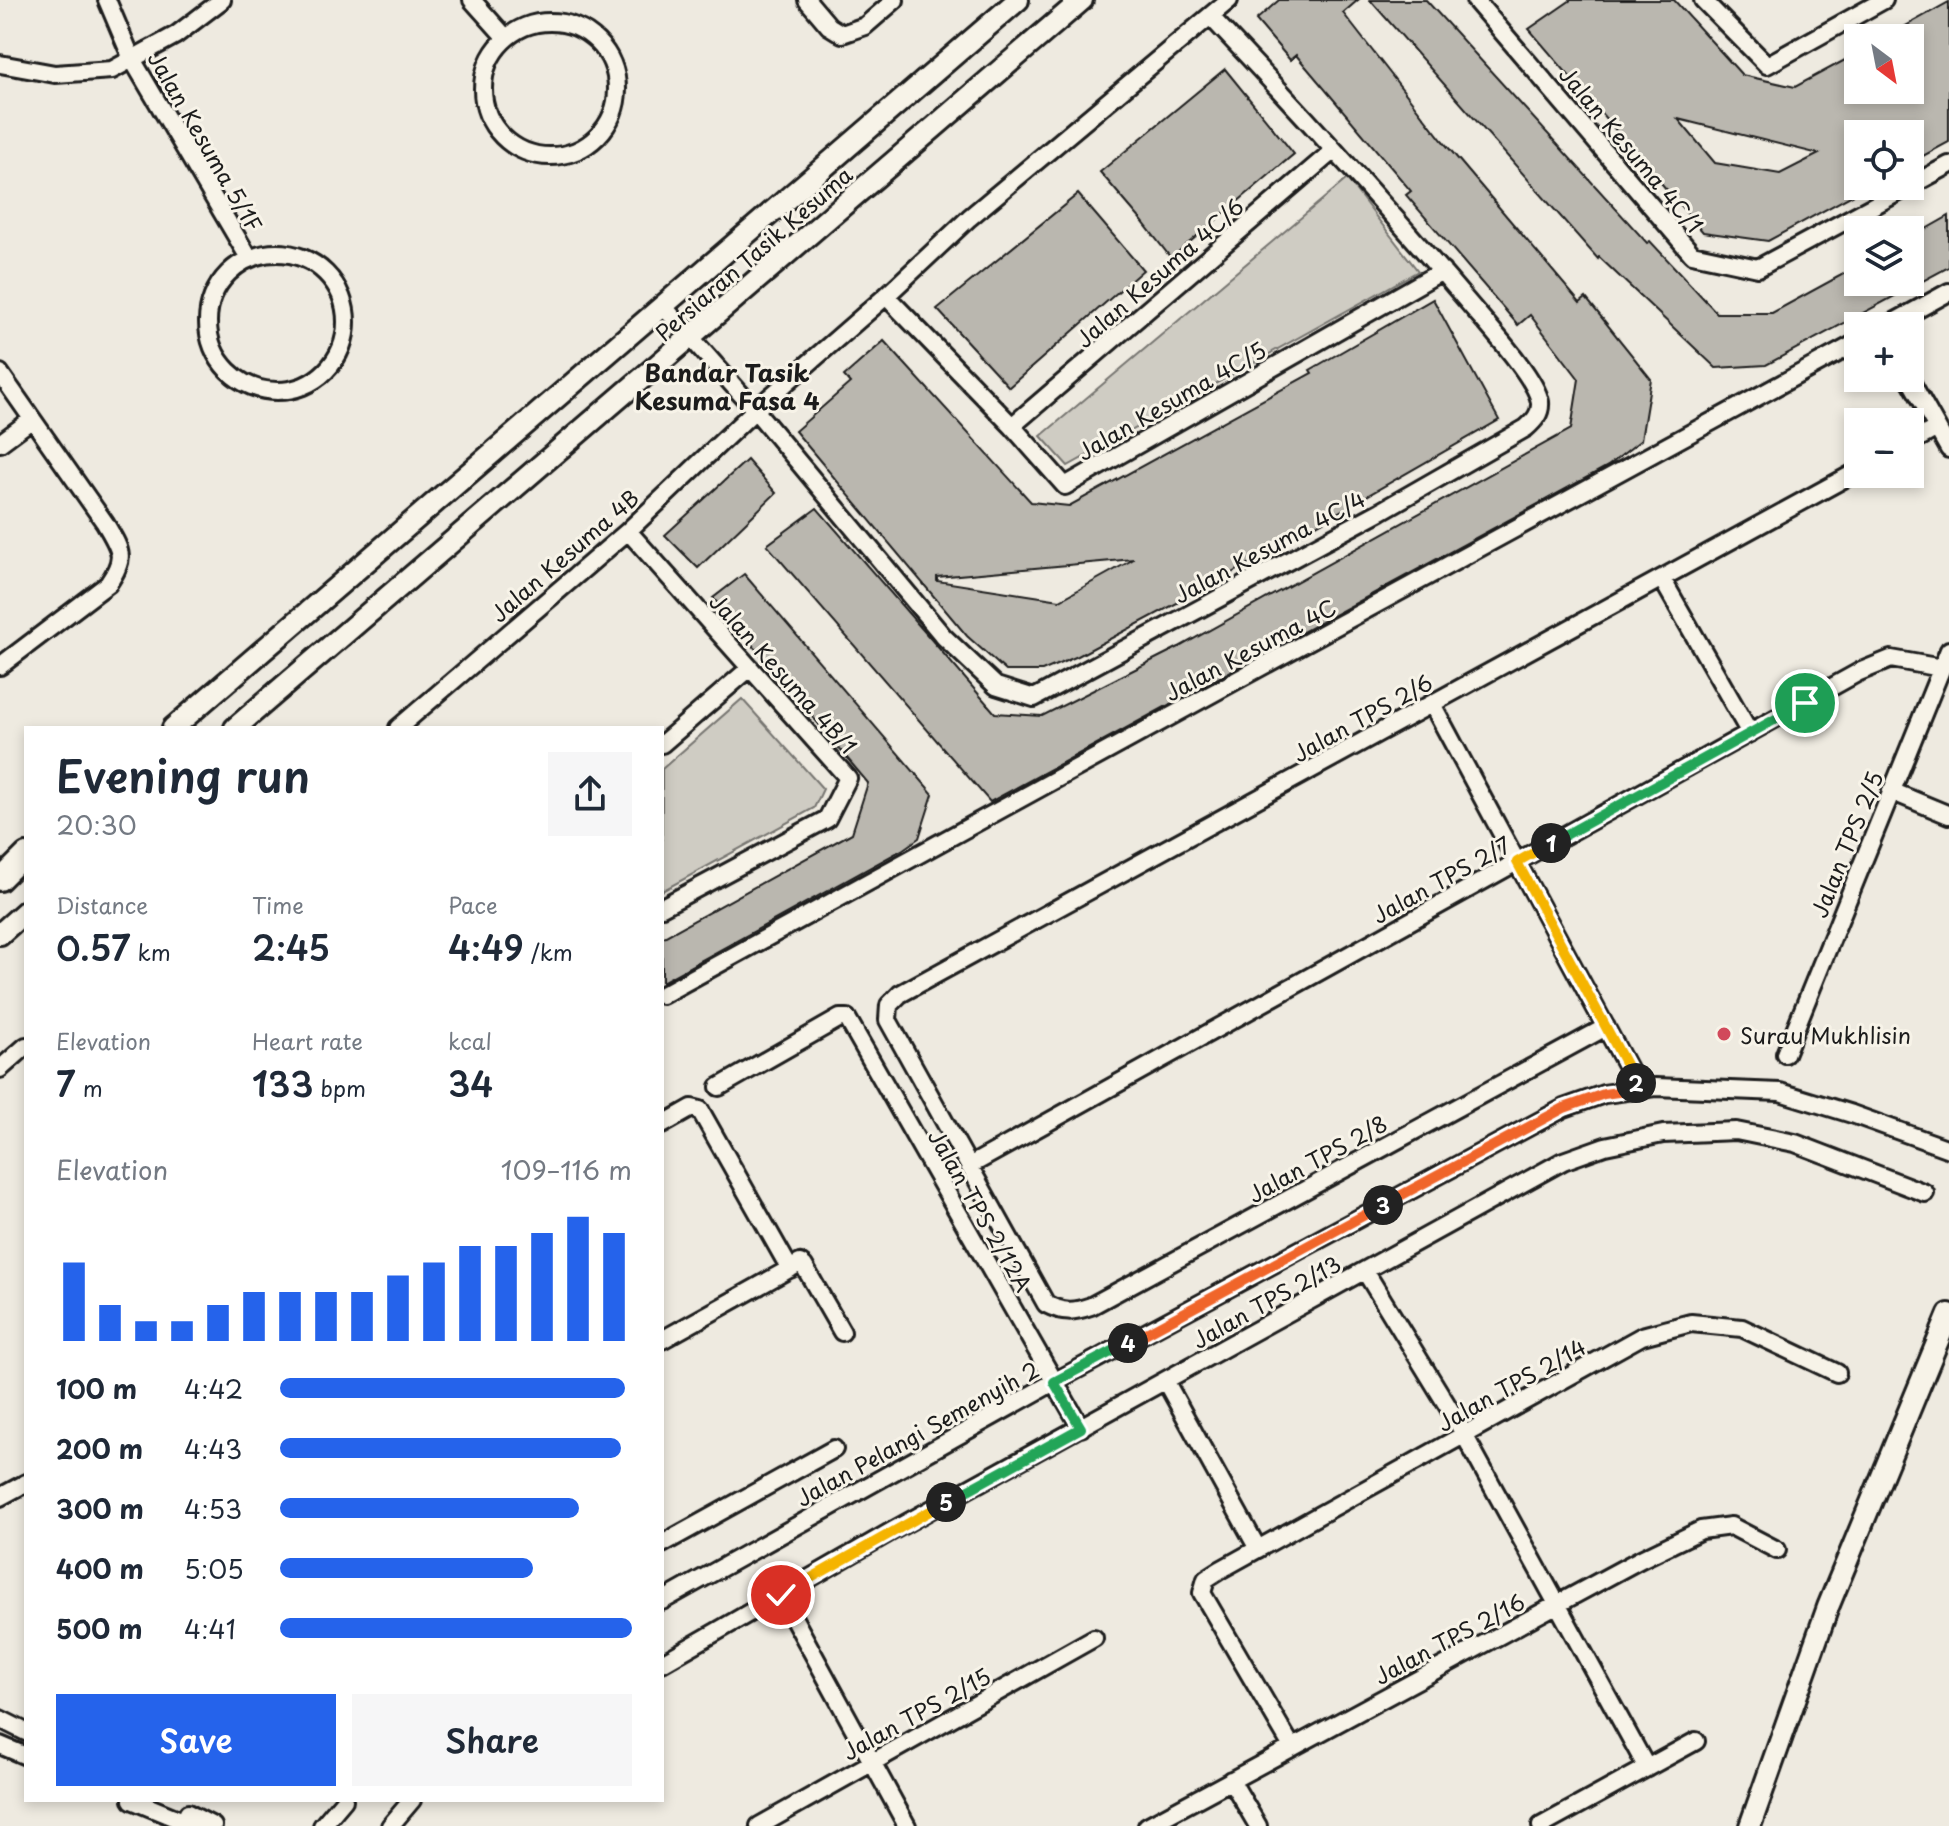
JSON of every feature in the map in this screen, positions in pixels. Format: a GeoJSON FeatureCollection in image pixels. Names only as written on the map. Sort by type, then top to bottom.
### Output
{"type":"FeatureCollection","features":[{"type":"Feature","properties":{"kind":"street","name":"Jalan Kesuma 5/1F"},"geometry":{"type":"LineString","coordinates":[[107,0],[132,59],[249,258]]}},
{"type":"Feature","properties":{"kind":"street"},"geometry":{"type":"LineString","coordinates":[[0,64],[55,74],[112,70],[176,35],[222,0]]}},
{"type":"Feature","properties":{"kind":"street"},"geometry":{"type":"LineString","coordinates":[[472,0],[506,38]]}},
{"type":"Feature","properties":{"kind":"street"},"geometry":{"type":"LineString","coordinates":[[807,0],[829,26],[842,34],[865,26],[895,0]]}},
{"type":"Feature","properties":{"kind":"street","name":"Persiaran Tasik Kesuma"},"geometry":{"type":"LineString","coordinates":[[175,726],[1018,0]]}},
{"type":"Feature","properties":{"kind":"street","name":"Persiaran Tasik Kesuma"},"geometry":{"type":"LineString","coordinates":[[237,726],[1082,0]]}},
{"type":"Feature","properties":{"kind":"street"},"geometry":{"type":"LineString","coordinates":[[755,410],[886,296],[969,218],[1229,0]]}},
{"type":"Feature","properties":{"kind":"street"},"geometry":{"type":"LineString","coordinates":[[1480,6],[1499,0]]}},
{"type":"Feature","properties":{"kind":"street"},"geometry":{"type":"LineString","coordinates":[[1703,0],[1767,65],[1884,0]]}},
{"type":"Feature","properties":{"kind":"street","name":"Jalan Kesuma 4C/1"},"geometry":{"type":"LineString","coordinates":[[1480,6],[1692,254],[1758,268],[1884,200]]}},
{"type":"Feature","properties":{"kind":"street","name":"Jalan Kesuma 4C/4"},"geometry":{"type":"LineString","coordinates":[[664,307],[755,410],[944,637],[996,686],[1034,698],[1381,511],[1526,428],[1537,417],[1540,404],[1534,386],[1442,271],[1210,16]]}},
{"type":"Feature","properties":{"kind":"street"},"geometry":{"type":"LineString","coordinates":[[555,22],[585,31],[601,44],[612,62],[618,83],[616,104],[608,123],[593,141],[573,152],[550,156],[527,152],[507,141],[491,123],[484,101],[484,78],[491,56],[506,38],[524,27],[555,22]]}},
{"type":"Feature","properties":{"kind":"street","name":"Jalan Kesuma 4C/6"},"geometry":{"type":"LineString","coordinates":[[1012,426],[1334,150]]}},
{"type":"Feature","properties":{"kind":"street","name":"Jalan Kesuma 4C/1"},"geometry":{"type":"LineString","coordinates":[[1924,178],[1949,165]]}},
{"type":"Feature","properties":{"kind":"street"},"geometry":{"type":"LineString","coordinates":[[273,253],[297,255],[318,266],[335,283],[345,304],[347,329],[341,352],[327,372],[309,385],[287,391],[265,391],[244,384],[226,371],[214,352],[208,331],[213,298],[231,271],[249,258],[273,253]]}},
{"type":"Feature","properties":{"kind":"street","name":"Jalan Kesuma 4C/5"},"geometry":{"type":"LineString","coordinates":[[886,296],[1012,426],[1065,486],[1442,271]]}},
{"type":"Feature","properties":{"kind":"street"},"geometry":{"type":"LineString","coordinates":[[1913,312],[1949,292]]}},
{"type":"Feature","properties":{"kind":"street","name":"Jalan Kesuma 4C"},"geometry":{"type":"LineString","coordinates":[[664,994],[1844,350]]}},
{"type":"Feature","properties":{"kind":"street"},"geometry":{"type":"LineString","coordinates":[[0,373],[105,523],[119,547],[120,566],[108,584],[0,666]]}},
{"type":"Feature","properties":{"kind":"street"},"geometry":{"type":"LineString","coordinates":[[1917,392],[1949,449]]}},
{"type":"Feature","properties":{"kind":"street","name":"Jalan Kesuma 4B"},"geometry":{"type":"LineString","coordinates":[[400,726],[628,531],[755,410]]}},
{"type":"Feature","properties":{"kind":"street"},"geometry":{"type":"LineString","coordinates":[[0,443],[31,420]]}},
{"type":"Feature","properties":{"kind":"street"},"geometry":{"type":"LineString","coordinates":[[1924,435],[1937,428]]}},
{"type":"Feature","properties":{"kind":"street","name":"Jalan TPS 2/6"},"geometry":{"type":"LineString","coordinates":[[969,1166],[888,1020],[889,1005],[900,994],[1844,479]]}},
{"type":"Feature","properties":{"kind":"street","name":"Jalan Kesuma 4B/1"},"geometry":{"type":"LineString","coordinates":[[628,531],[848,778],[827,819],[664,906]]}},
{"type":"Feature","properties":{"kind":"street"},"geometry":{"type":"LineString","coordinates":[[1662,579],[1750,733]]}},
{"type":"Feature","properties":{"kind":"street","name":"Jalan TPS 2/5"},"geometry":{"type":"LineString","coordinates":[[1785,1054],[1949,650]]}},
{"type":"Feature","properties":{"kind":"street","name":"Jalan TPS 2/7"},"geometry":{"type":"LineString","coordinates":[[969,1166],[1859,672],[1891,659],[1942,668]]}},
{"type":"Feature","properties":{"kind":"street"},"geometry":{"type":"LineString","coordinates":[[664,742],[750,668]]}},
{"type":"Feature","properties":{"kind":"street"},"geometry":{"type":"LineString","coordinates":[[1432,704],[1639,1089]]}},
{"type":"Feature","properties":{"kind":"street"},"geometry":{"type":"LineString","coordinates":[[1891,791],[1949,815]]}},
{"type":"Feature","properties":{"kind":"street"},"geometry":{"type":"LineString","coordinates":[[0,877],[24,855]]}},
{"type":"Feature","properties":{"kind":"street"},"geometry":{"type":"LineString","coordinates":[[0,934],[24,913]]}},
{"type":"Feature","properties":{"kind":"street","name":"Jalan TPS 2/12A"},"geometry":{"type":"LineString","coordinates":[[719,1087],[840,1018],[847,1018],[1081,1428]]}},
{"type":"Feature","properties":{"kind":"street","name":"Jalan TPS 2/8"},"geometry":{"type":"LineString","coordinates":[[969,1166],[1046,1304],[1060,1311],[1076,1311],[1091,1306],[1606,1027]]}},
{"type":"Feature","properties":{"kind":"street"},"geometry":{"type":"LineString","coordinates":[[0,1069],[24,1048]]}},
{"type":"Feature","properties":{"kind":"street","name":"Jalan Pelangi Semenyih 2"},"geometry":{"type":"LineString","coordinates":[[664,1600],[1054,1382],[1564,1108],[1604,1094],[1639,1089],[1740,1088],[1780,1092],[1949,1149]]}},
{"type":"Feature","properties":{"kind":"street"},"geometry":{"type":"LineString","coordinates":[[664,1124],[692,1108],[700,1110],[790,1269]]}},
{"type":"Feature","properties":{"kind":"street","name":"Jalan TPS 2/13"},"geometry":{"type":"LineString","coordinates":[[664,1662],[1563,1161],[1605,1146],[1663,1134],[1736,1131],[1795,1143],[1925,1193]]}},
{"type":"Feature","properties":{"kind":"street"},"geometry":{"type":"LineString","coordinates":[[664,1339],[800,1263],[842,1332]]}},
{"type":"Feature","properties":{"kind":"street"},"geometry":{"type":"LineString","coordinates":[[1365,1271],[1465,1436],[1647,1768]]}},
{"type":"Feature","properties":{"kind":"street"},"geometry":{"type":"LineString","coordinates":[[1750,1826],[1828,1607],[1949,1314]]}},
{"type":"Feature","properties":{"kind":"street","name":"Jalan TPS 2/14"},"geometry":{"type":"LineString","coordinates":[[1292,1747],[1202,1593],[1206,1579],[1642,1336],[1691,1323],[1742,1328],[1837,1373]]}},
{"type":"Feature","properties":{"kind":"street"},"geometry":{"type":"LineString","coordinates":[[1166,1382],[1258,1549]]}},
{"type":"Feature","properties":{"kind":"street"},"geometry":{"type":"LineString","coordinates":[[664,1543],[834,1449]]}},
{"type":"Feature","properties":{"kind":"street"},"geometry":{"type":"LineString","coordinates":[[0,1497],[24,1484]]}},
{"type":"Feature","properties":{"kind":"street","name":"Jalan TPS 2/16"},"geometry":{"type":"LineString","coordinates":[[1147,1826],[1557,1604],[1701,1530],[1731,1526],[1777,1550]]}},
{"type":"Feature","properties":{"kind":"street"},"geometry":{"type":"LineString","coordinates":[[781,1595],[907,1826]]}},
{"type":"Feature","properties":{"kind":"street","name":"Jalan TPS 2/15"},"geometry":{"type":"LineString","coordinates":[[759,1826],[1094,1638]]}},
{"type":"Feature","properties":{"kind":"street"},"geometry":{"type":"LineString","coordinates":[[0,1719],[24,1731]]}},
{"type":"Feature","properties":{"kind":"street"},"geometry":{"type":"LineString","coordinates":[[1541,1826],[1696,1741]]}},
{"type":"Feature","properties":{"kind":"street"},"geometry":{"type":"LineString","coordinates":[[0,1745],[24,1755]]}},
{"type":"Feature","properties":{"kind":"street"},"geometry":{"type":"LineString","coordinates":[[1231,1780],[1258,1826]]}},
{"type":"Feature","properties":{"kind":"street"},"geometry":{"type":"LineString","coordinates":[[137,1802],[195,1826]]}},
{"type":"Feature","properties":{"kind":"street"},"geometry":{"type":"LineString","coordinates":[[165,1802],[213,1826]]}},
{"type":"Feature","properties":{"kind":"street"},"geometry":{"type":"LineString","coordinates":[[322,1826],[342,1802]]}},
{"type":"Feature","properties":{"kind":"street"},"geometry":{"type":"LineString","coordinates":[[390,1826],[410,1802]]}},
{"type":"Feature","properties":{"kind":"shaded area"},"geometry":{"type":"Polygon","coordinates":[[[1347,179],[1418,271],[1068,466],[1041,436],[1347,179]]]}},
{"type":"Feature","properties":{"kind":"shaded area"},"geometry":{"type":"Polygon","coordinates":[[[742,699],[823,789],[814,808],[664,890],[664,767],[742,699]]]}},
{"type":"Feature","properties":{"kind":"building"},"geometry":{"type":"Polygon","coordinates":[[[1279,0],[1358,0],[1343,13],[1442,140],[1580,303],[1586,298],[1651,379],[1641,440],[1608,466],[990,802],[767,545],[817,508],[995,713],[1042,716],[1179,647],[1571,429],[1579,379],[1530,315],[1518,325],[1406,195],[1411,191],[1296,55],[1290,60],[1256,20],[1279,0]]]}},
{"type":"Feature","properties":{"kind":"building"},"geometry":{"type":"Polygon","coordinates":[[[1370,0],[1426,0],[1647,243],[1650,241],[1717,313],[1772,313],[1844,274],[1844,296],[1895,296],[1865,312],[1844,312],[1844,323],[1766,365],[1716,368],[1598,259],[1370,0]]]}},
{"type":"Feature","properties":{"kind":"building"},"geometry":{"type":"Polygon","coordinates":[[[1571,0],[1674,0],[1742,75],[1795,87],[1844,61],[1844,104],[1924,104],[1924,24],[1909,24],[1949,2],[1949,142],[1924,155],[1924,120],[1844,120],[1844,200],[1768,241],[1703,232],[1529,29],[1571,0]],[[1678,119],[1715,163],[1780,174],[1819,154],[1678,119]]]}},
{"type":"Feature","properties":{"kind":"building"},"geometry":{"type":"Polygon","coordinates":[[[1225,69],[1294,154],[1171,258],[1100,172],[1225,69]]]}},
{"type":"Feature","properties":{"kind":"building"},"geometry":{"type":"Polygon","coordinates":[[[1078,194],[1143,270],[1009,387],[937,309],[1078,194]]]}},
{"type":"Feature","properties":{"kind":"building"},"geometry":{"type":"Polygon","coordinates":[[[1949,216],[1949,267],[1924,280],[1924,230],[1949,216]]]}},
{"type":"Feature","properties":{"kind":"building"},"geometry":{"type":"Polygon","coordinates":[[[1433,299],[1499,420],[1224,578],[1078,656],[1042,671],[1006,671],[967,636],[795,431],[850,383],[844,376],[884,341],[1031,502],[1069,506],[1312,373],[1310,370],[1433,299]],[[1134,559],[937,577],[937,581],[1060,600],[1134,559]]]}},
{"type":"Feature","properties":{"kind":"building"},"geometry":{"type":"Polygon","coordinates":[[[747,460],[776,493],[698,568],[665,535],[747,460]]]}},
{"type":"Feature","properties":{"kind":"building"},"geometry":{"type":"Polygon","coordinates":[[[744,574],[933,794],[919,838],[902,850],[664,981],[664,937],[852,833],[868,783],[713,598],[744,574]]]}},
{"type":"Feature","properties":{"kind":"place","name":"Surau Mukhlisin"},"geometry":{"type":"Point","coordinates":[1724,1034]}},
{"type":"Feature","properties":{"kind":"district","name":"Bandar Tasik Kesuma Fasa 4"},"geometry":{"type":"Point","coordinates":[727,386]}},
{"type":"Feature","properties":{"kind":"route"},"geometry":{"type":"LineString","coordinates":[[781,1595],[1081,1428],[1054,1382],[1564,1108],[1604,1094],[1639,1089],[1517,862],[1805,703]]}}]}
